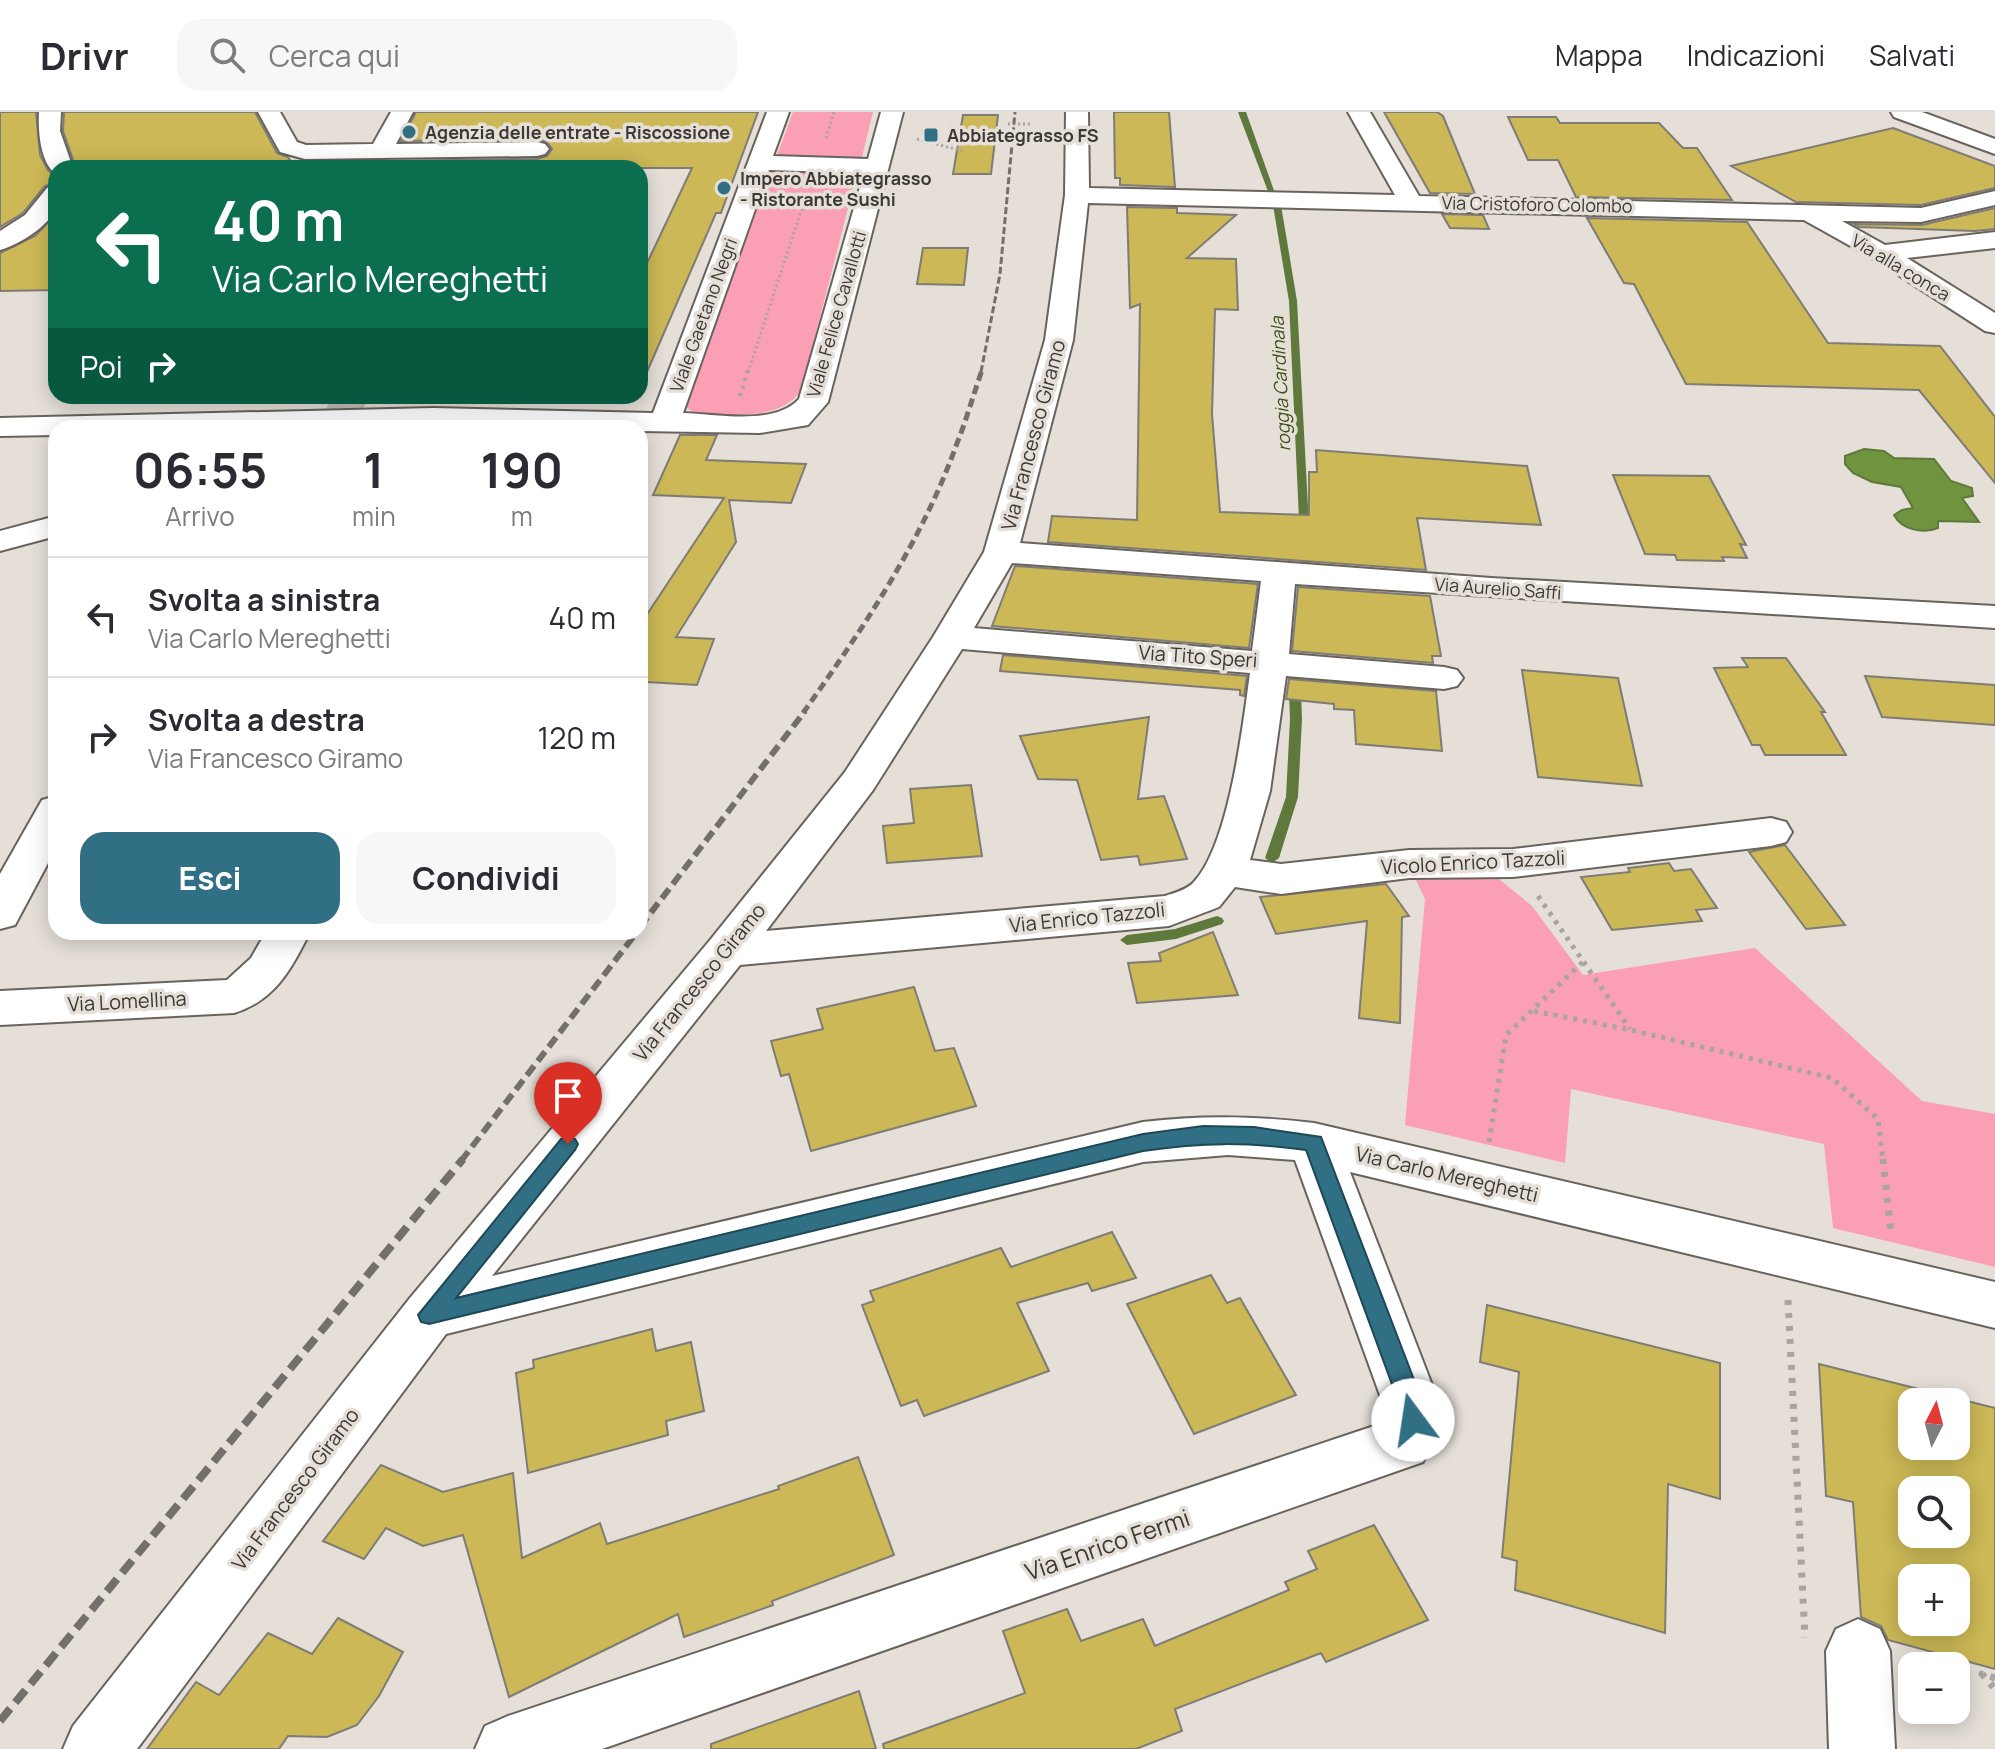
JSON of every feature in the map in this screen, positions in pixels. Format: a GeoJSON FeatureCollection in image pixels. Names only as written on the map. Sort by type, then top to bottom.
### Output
{"type":"FeatureCollection","features":[{"type":"Feature","properties":{"kind":"street"},"geometry":{"type":"LineString","coordinates":[[50,112],[49,131],[58,160]]}},
{"type":"Feature","properties":{"kind":"street"},"geometry":{"type":"LineString","coordinates":[[269,112],[288,147],[294,151],[535,148]]}},
{"type":"Feature","properties":{"kind":"street"},"geometry":{"type":"LineString","coordinates":[[380,152],[402,112]]}},
{"type":"Feature","properties":{"kind":"street","name":"Viale Gaetano Negri"},"geometry":{"type":"LineString","coordinates":[[665,421],[778,112]]}},
{"type":"Feature","properties":{"kind":"street","name":"Viale Felice Cavallotti"},"geometry":{"type":"LineString","coordinates":[[730,423],[760,424],[797,419],[813,402],[892,112]]}},
{"type":"Feature","properties":{"kind":"street","name":"Via Francesco Giramo"},"geometry":{"type":"LineString","coordinates":[[96,1749],[429,1315],[727,950],[859,781],[951,637],[1001,552],[1059,340],[1077,195],[1077,112]]}},
{"type":"Feature","properties":{"kind":"street"},"geometry":{"type":"LineString","coordinates":[[1359,112],[1410,201]]}},
{"type":"Feature","properties":{"kind":"street"},"geometry":{"type":"LineString","coordinates":[[1910,115],[1979,118]]}},
{"type":"Feature","properties":{"kind":"street"},"geometry":{"type":"LineString","coordinates":[[1910,115],[1995,147]]}},
{"type":"Feature","properties":{"kind":"street"},"geometry":{"type":"LineString","coordinates":[[758,163],[877,166]]}},
{"type":"Feature","properties":{"kind":"street","name":"Via Cristoforo Colombo"},"geometry":{"type":"LineString","coordinates":[[1077,195],[1921,215],[1995,198]]}},
{"type":"Feature","properties":{"kind":"street"},"geometry":{"type":"LineString","coordinates":[[3,240],[34,220],[48,203]]}},
{"type":"Feature","properties":{"kind":"street","name":"Via alla conca"},"geometry":{"type":"LineString","coordinates":[[1807,211],[1881,253],[1995,325]]}},
{"type":"Feature","properties":{"kind":"street"},"geometry":{"type":"LineString","coordinates":[[3,240],[44,239]]}},
{"type":"Feature","properties":{"kind":"street"},"geometry":{"type":"LineString","coordinates":[[1881,253],[1995,240]]}},
{"type":"Feature","properties":{"kind":"street"},"geometry":{"type":"LineString","coordinates":[[648,421],[730,423]]}},
{"type":"Feature","properties":{"kind":"street"},"geometry":{"type":"LineString","coordinates":[[0,427],[48,426]]}},
{"type":"Feature","properties":{"kind":"street"},"geometry":{"type":"LineString","coordinates":[[0,541],[48,528]]}},
{"type":"Feature","properties":{"kind":"street","name":"Via Aurelio Saffi"},"geometry":{"type":"LineString","coordinates":[[1001,552],[1491,588],[1995,617]]}},
{"type":"Feature","properties":{"kind":"street","name":"Via Enrico Tazzoli"},"geometry":{"type":"LineString","coordinates":[[727,950],[1169,911],[1207,895],[1235,843],[1259,751],[1279,571]]}},
{"type":"Feature","properties":{"kind":"street","name":"Via Tito Speri"},"geometry":{"type":"LineString","coordinates":[[951,637],[1444,678]]}},
{"type":"Feature","properties":{"kind":"street"},"geometry":{"type":"LineString","coordinates":[[0,914],[48,824]]}},
{"type":"Feature","properties":{"kind":"street","name":"Vicolo Enrico Tazzoli"},"geometry":{"type":"LineString","coordinates":[[1222,871],[1281,879],[1409,864],[1513,863],[1771,832]]}},
{"type":"Feature","properties":{"kind":"street","name":"Via Lomellina"},"geometry":{"type":"LineString","coordinates":[[0,1008],[234,996],[253,987],[268,970],[284,940]]}},
{"type":"Feature","properties":{"kind":"street","name":"Via Carlo Mereghetti"},"geometry":{"type":"LineString","coordinates":[[429,1315],[1143,1142],[1203,1134],[1254,1135],[1314,1143],[1995,1305]]}},
{"type":"Feature","properties":{"kind":"street","name":"Via Enrico Fermi"},"geometry":{"type":"LineString","coordinates":[[508,1749],[1403,1443],[1413,1420],[1409,1398],[1314,1143]]}},
{"type":"Feature","properties":{"kind":"street"},"geometry":{"type":"LineString","coordinates":[[1831,1646],[1862,1749]]}},
{"type":"Feature","properties":{"kind":"path"},"geometry":{"type":"LineString","coordinates":[[1008,124],[1032,124]]}},
{"type":"Feature","properties":{"kind":"path"},"geometry":{"type":"LineString","coordinates":[[949,127],[961,129],[957,151]]}},
{"type":"Feature","properties":{"kind":"path"},"geometry":{"type":"LineString","coordinates":[[918,140],[963,151]]}},
{"type":"Feature","properties":{"kind":"path"},"geometry":{"type":"LineString","coordinates":[[730,423],[817,165]]}},
{"type":"Feature","properties":{"kind":"path"},"geometry":{"type":"LineString","coordinates":[[1513,863],[1585,960],[1631,1030]]}},
{"type":"Feature","properties":{"kind":"path"},"geometry":{"type":"LineString","coordinates":[[1482,1183],[1506,1035],[1585,960]]}},
{"type":"Feature","properties":{"kind":"path"},"geometry":{"type":"LineString","coordinates":[[1534,1011],[1631,1030],[1832,1078],[1878,1119],[1893,1250],[1900,1282]]}},
{"type":"Feature","properties":{"kind":"path"},"geometry":{"type":"LineString","coordinates":[[1786,1255],[1831,1646]]}},
{"type":"Feature","properties":{"kind":"path"},"geometry":{"type":"LineString","coordinates":[[1995,1678],[1982,1674],[1995,1689]]}},
{"type":"Feature","properties":{"kind":"shaded area"},"geometry":{"type":"Polygon","coordinates":[[[793,112],[873,112],[862,157],[776,158],[793,112]]]}},
{"type":"Feature","properties":{"kind":"shaded area"},"geometry":{"type":"Polygon","coordinates":[[[770,172],[857,173],[801,391],[780,408],[767,412],[738,415],[696,413],[687,408],[687,398],[770,172]]]}},
{"type":"Feature","properties":{"kind":"shaded area"},"geometry":{"type":"Polygon","coordinates":[[[1864,449],[1884,451],[1894,458],[1934,459],[1951,481],[1972,488],[1973,496],[1962,498],[1979,522],[1938,521],[1938,528],[1926,531],[1902,524],[1894,515],[1913,508],[1901,487],[1872,482],[1853,473],[1845,464],[1845,456],[1864,449]]]}},
{"type":"Feature","properties":{"kind":"shaded area"},"geometry":{"type":"Polygon","coordinates":[[[1489,871],[1532,906],[1583,975],[1755,948],[1922,1101],[1995,1114],[1995,1267],[1833,1228],[1824,1144],[1571,1089],[1565,1163],[1405,1125],[1425,899],[1413,874],[1489,871]]]}},
{"type":"Feature","properties":{"kind":"building"},"geometry":{"type":"Polygon","coordinates":[[[0,112],[36,112],[40,155],[48,170],[48,185],[23,213],[0,227],[0,112]]]}},
{"type":"Feature","properties":{"kind":"building"},"geometry":{"type":"Polygon","coordinates":[[[64,112],[255,112],[277,153],[290,160],[73,160],[63,131],[64,112]]]}},
{"type":"Feature","properties":{"kind":"building"},"geometry":{"type":"Polygon","coordinates":[[[416,112],[758,112],[721,213],[716,213],[648,370],[648,261],[692,168],[648,168],[648,160],[458,160],[537,159],[547,156],[552,149],[547,142],[537,139],[401,141],[416,112]]]}},
{"type":"Feature","properties":{"kind":"building"},"geometry":{"type":"Polygon","coordinates":[[[1114,112],[1169,112],[1175,187],[1120,185],[1120,178],[1115,178],[1114,112]]]}},
{"type":"Feature","properties":{"kind":"building"},"geometry":{"type":"Polygon","coordinates":[[[1384,112],[1437,112],[1443,116],[1475,194],[1430,193],[1384,112]]]}},
{"type":"Feature","properties":{"kind":"building"},"geometry":{"type":"Polygon","coordinates":[[[963,115],[998,115],[991,174],[953,174],[963,115]]]}},
{"type":"Feature","properties":{"kind":"building"},"geometry":{"type":"Polygon","coordinates":[[[1508,117],[1556,117],[1560,123],[1659,123],[1683,148],[1697,148],[1732,200],[1576,197],[1558,160],[1528,160],[1508,117]]]}},
{"type":"Feature","properties":{"kind":"building"},"geometry":{"type":"Polygon","coordinates":[[[1893,128],[1995,166],[1995,188],[1921,205],[1796,202],[1731,166],[1893,128]]]}},
{"type":"Feature","properties":{"kind":"building"},"geometry":{"type":"Polygon","coordinates":[[[1127,207],[1177,208],[1177,213],[1236,215],[1187,258],[1236,259],[1238,310],[1215,309],[1212,414],[1220,512],[1309,515],[1309,472],[1317,472],[1316,450],[1527,466],[1541,525],[1417,518],[1426,570],[1048,542],[1052,516],[1137,520],[1140,304],[1130,308],[1127,207]]]}},
{"type":"Feature","properties":{"kind":"building"},"geometry":{"type":"Polygon","coordinates":[[[1995,208],[1995,229],[1859,227],[1854,224],[1922,225],[1995,208]]]}},
{"type":"Feature","properties":{"kind":"building"},"geometry":{"type":"Polygon","coordinates":[[[1442,214],[1483,215],[1489,229],[1450,228],[1442,214]]]}},
{"type":"Feature","properties":{"kind":"building"},"geometry":{"type":"Polygon","coordinates":[[[1587,218],[1747,222],[1828,343],[1940,346],[1995,417],[1995,483],[1919,390],[1686,384],[1634,284],[1624,283],[1587,218]]]}},
{"type":"Feature","properties":{"kind":"building"},"geometry":{"type":"Polygon","coordinates":[[[48,222],[48,290],[0,291],[0,253],[35,236],[48,222]]]}},
{"type":"Feature","properties":{"kind":"building"},"geometry":{"type":"Polygon","coordinates":[[[923,248],[968,248],[964,285],[917,284],[923,248]]]}},
{"type":"Feature","properties":{"kind":"building"},"geometry":{"type":"Polygon","coordinates":[[[680,435],[717,435],[706,460],[806,464],[791,503],[729,500],[736,542],[676,637],[714,639],[697,685],[648,682],[648,613],[724,498],[653,495],[680,435]]]}},
{"type":"Feature","properties":{"kind":"building"},"geometry":{"type":"Polygon","coordinates":[[[1613,475],[1709,476],[1746,545],[1740,544],[1747,558],[1677,560],[1675,555],[1645,554],[1613,475]]]}},
{"type":"Feature","properties":{"kind":"building"},"geometry":{"type":"Polygon","coordinates":[[[1015,566],[1258,584],[1249,648],[992,626],[1015,566]]]}},
{"type":"Feature","properties":{"kind":"building"},"geometry":{"type":"Polygon","coordinates":[[[1298,587],[1430,596],[1441,656],[1432,656],[1433,663],[1292,651],[1298,587]]]}},
{"type":"Feature","properties":{"kind":"building"},"geometry":{"type":"Polygon","coordinates":[[[1003,655],[1247,676],[1244,696],[1240,695],[1240,690],[1000,671],[1003,655]]]}},
{"type":"Feature","properties":{"kind":"building"},"geometry":{"type":"Polygon","coordinates":[[[1742,658],[1786,658],[1825,712],[1821,712],[1846,755],[1765,755],[1760,745],[1752,745],[1714,668],[1748,667],[1742,658]]]}},
{"type":"Feature","properties":{"kind":"building"},"geometry":{"type":"Polygon","coordinates":[[[1522,670],[1618,678],[1642,786],[1538,777],[1522,670]]]}},
{"type":"Feature","properties":{"kind":"building"},"geometry":{"type":"Polygon","coordinates":[[[1865,676],[1995,685],[1995,725],[1882,717],[1865,676]]]}},
{"type":"Feature","properties":{"kind":"building"},"geometry":{"type":"Polygon","coordinates":[[[1289,679],[1436,691],[1442,751],[1356,744],[1354,710],[1334,709],[1334,704],[1286,699],[1289,679]]]}},
{"type":"Feature","properties":{"kind":"building"},"geometry":{"type":"Polygon","coordinates":[[[1149,717],[1138,799],[1164,796],[1187,859],[1140,865],[1138,856],[1101,860],[1077,780],[1038,779],[1020,736],[1149,717]]]}},
{"type":"Feature","properties":{"kind":"building"},"geometry":{"type":"Polygon","coordinates":[[[971,785],[982,856],[887,863],[883,826],[914,823],[910,789],[971,785]]]}},
{"type":"Feature","properties":{"kind":"building"},"geometry":{"type":"Polygon","coordinates":[[[1785,845],[1845,925],[1806,929],[1749,852],[1785,845]]]}},
{"type":"Feature","properties":{"kind":"building"},"geometry":{"type":"Polygon","coordinates":[[[1669,863],[1674,871],[1691,869],[1717,908],[1696,910],[1702,921],[1612,930],[1581,877],[1630,872],[1628,868],[1669,863]]]}},
{"type":"Feature","properties":{"kind":"building"},"geometry":{"type":"Polygon","coordinates":[[[1386,884],[1409,916],[1402,917],[1400,1023],[1359,1018],[1367,921],[1276,934],[1260,897],[1386,884]]]}},
{"type":"Feature","properties":{"kind":"building"},"geometry":{"type":"Polygon","coordinates":[[[1213,932],[1238,995],[1137,1003],[1128,963],[1161,961],[1159,953],[1213,932]]]}},
{"type":"Feature","properties":{"kind":"building"},"geometry":{"type":"Polygon","coordinates":[[[914,987],[935,1051],[954,1048],[976,1106],[811,1151],[789,1074],[781,1076],[771,1041],[823,1029],[817,1009],[914,987]]]}},
{"type":"Feature","properties":{"kind":"building"},"geometry":{"type":"Polygon","coordinates":[[[1112,1232],[1136,1278],[1092,1291],[1088,1283],[1017,1303],[1049,1371],[924,1416],[917,1400],[901,1406],[862,1305],[874,1301],[870,1291],[1001,1248],[1011,1267],[1112,1232]]]}},
{"type":"Feature","properties":{"kind":"building"},"geometry":{"type":"Polygon","coordinates":[[[1211,1275],[1227,1303],[1240,1298],[1296,1395],[1194,1434],[1127,1304],[1211,1275]]]}},
{"type":"Feature","properties":{"kind":"building"},"geometry":{"type":"Polygon","coordinates":[[[1487,1305],[1720,1363],[1720,1499],[1668,1484],[1665,1633],[1515,1590],[1517,1561],[1502,1557],[1519,1372],[1480,1362],[1487,1305]]]}},
{"type":"Feature","properties":{"kind":"building"},"geometry":{"type":"Polygon","coordinates":[[[652,1329],[656,1351],[691,1342],[704,1411],[666,1421],[668,1435],[528,1473],[516,1373],[534,1368],[533,1360],[652,1329]]]}},
{"type":"Feature","properties":{"kind":"building"},"geometry":{"type":"Polygon","coordinates":[[[1819,1364],[1915,1388],[1898,1388],[1898,1460],[1970,1460],[1970,1402],[1995,1408],[1995,1669],[1970,1662],[1970,1652],[1932,1652],[1888,1640],[1881,1626],[1861,1617],[1853,1502],[1826,1496],[1819,1364]]]}},
{"type":"Feature","properties":{"kind":"building"},"geometry":{"type":"Polygon","coordinates":[[[858,1457],[894,1555],[772,1601],[773,1605],[684,1637],[678,1614],[509,1697],[463,1535],[423,1546],[386,1528],[364,1559],[323,1541],[381,1465],[443,1492],[513,1473],[522,1558],[600,1523],[607,1544],[779,1489],[778,1486],[858,1457]]]}},
{"type":"Feature","properties":{"kind":"building"},"geometry":{"type":"Polygon","coordinates":[[[1374,1525],[1428,1620],[1326,1662],[1321,1653],[1175,1709],[1182,1731],[1136,1749],[884,1749],[883,1744],[1025,1693],[1003,1631],[1067,1609],[1081,1641],[1143,1619],[1155,1646],[1289,1590],[1285,1582],[1317,1569],[1308,1551],[1374,1525]]]}},
{"type":"Feature","properties":{"kind":"building"},"geometry":{"type":"Polygon","coordinates":[[[338,1618],[403,1652],[379,1696],[357,1725],[327,1737],[288,1736],[279,1749],[147,1749],[196,1682],[219,1695],[268,1633],[312,1654],[338,1618]]]}},
{"type":"Feature","properties":{"kind":"building"},"geometry":{"type":"Polygon","coordinates":[[[859,1691],[876,1749],[711,1749],[711,1744],[859,1691]]]}},
{"type":"Feature","properties":{"kind":"waterway","name":"roggia Cardinala"},"geometry":{"type":"LineString","coordinates":[[1242,112],[1273,194]]}},
{"type":"Feature","properties":{"kind":"waterway","name":"roggia Cardinala"},"geometry":{"type":"LineString","coordinates":[[1277,205],[1293,301],[1306,563]]}},
{"type":"Feature","properties":{"kind":"waterway","name":"roggia Cardinala"},"geometry":{"type":"LineString","coordinates":[[1272,858],[1292,797],[1296,719],[1294,669]]}},
{"type":"Feature","properties":{"kind":"waterway","name":"roggia Cardinala"},"geometry":{"type":"LineString","coordinates":[[1127,940],[1176,934],[1217,921]]}},
{"type":"Feature","properties":{"kind":"tunnel"},"geometry":{"type":"LineString","coordinates":[[339,420],[347,404]]}},
{"type":"Feature","properties":{"kind":"railway"},"geometry":{"type":"LineString","coordinates":[[981,372],[1000,274],[1015,112]]}},
{"type":"Feature","properties":{"kind":"railway"},"geometry":{"type":"LineString","coordinates":[[803,713],[868,618],[926,517],[963,427],[982,370]]}},
{"type":"Feature","properties":{"kind":"railway"},"geometry":{"type":"LineString","coordinates":[[648,917],[805,711]]}},
{"type":"Feature","properties":{"kind":"railway"},"geometry":{"type":"LineString","coordinates":[[461,1161],[631,940]]}},
{"type":"Feature","properties":{"kind":"railway"},"geometry":{"type":"LineString","coordinates":[[0,1721],[463,1159]]}},
{"type":"Feature","properties":{"kind":"place","name":"Agenzia delle entrate - Riscossione"},"geometry":{"type":"Point","coordinates":[409,132]}},
{"type":"Feature","properties":{"kind":"place","name":"Abbiategrasso FS"},"geometry":{"type":"Point","coordinates":[931,135]}},
{"type":"Feature","properties":{"kind":"place","name":"Impero Abbiategrasso - Ristorante Sushi"},"geometry":{"type":"Point","coordinates":[724,188]}},
{"type":"Feature","properties":{"kind":"route"},"geometry":{"type":"LineString","coordinates":[[568,1144],[429,1315],[1143,1142],[1203,1134],[1254,1135],[1314,1143],[1409,1398],[1413,1420]]}}]}
